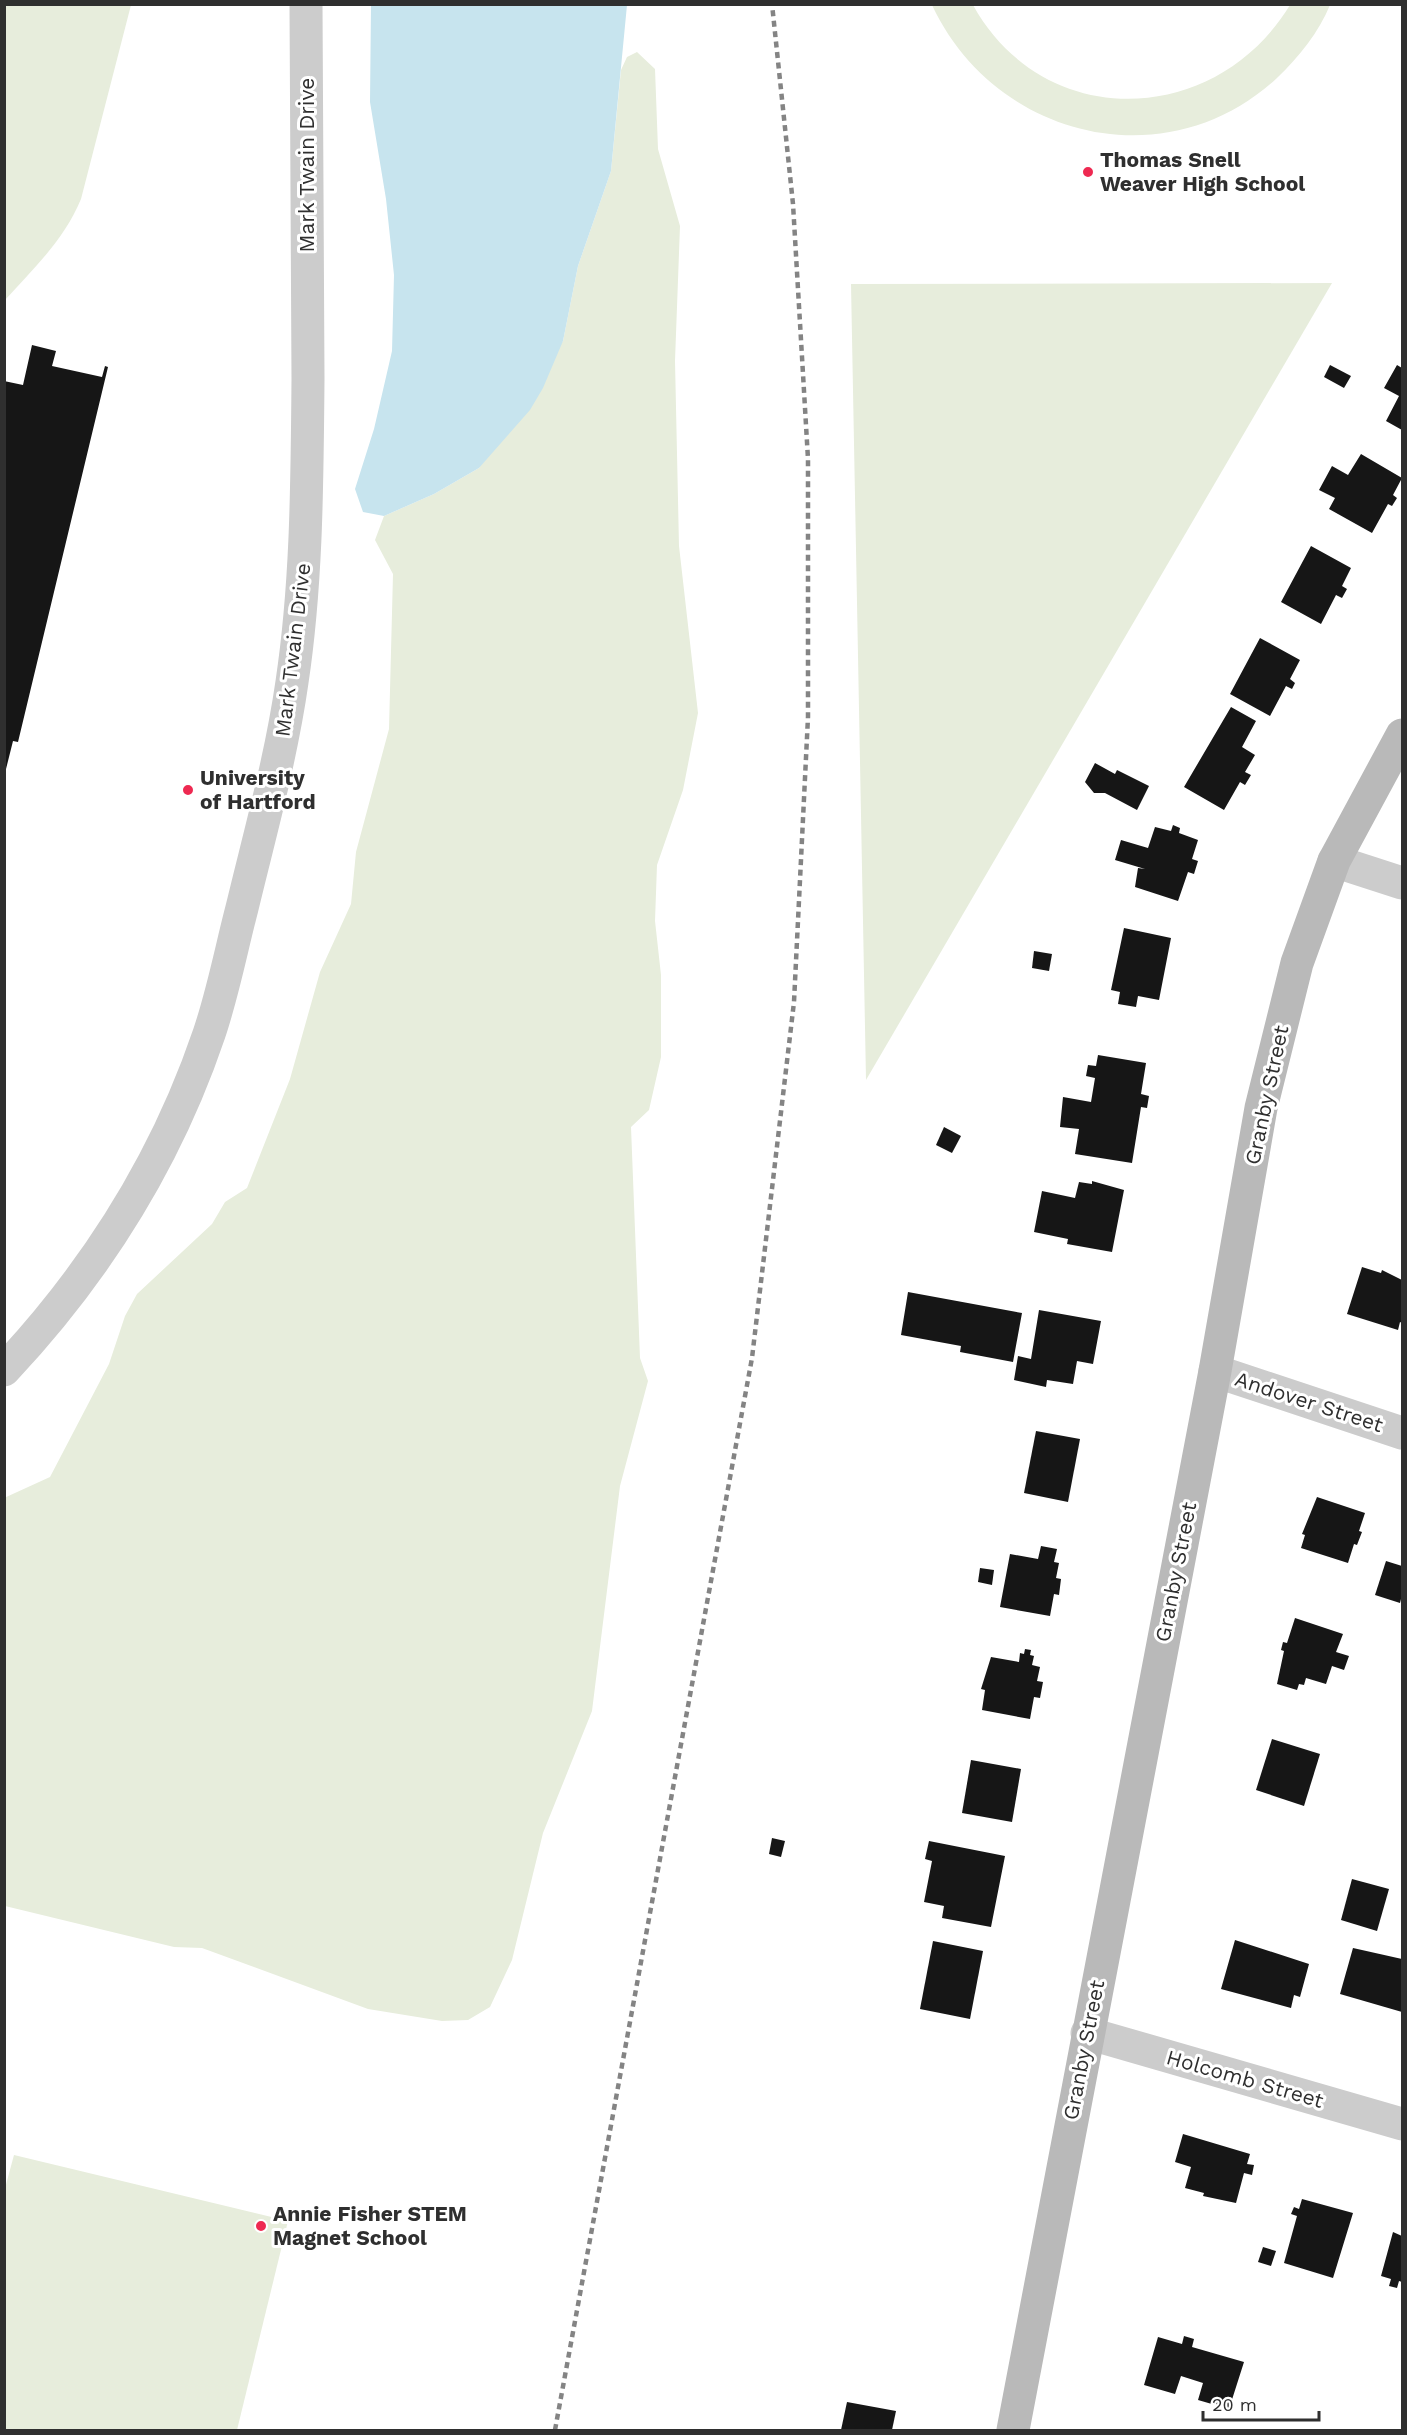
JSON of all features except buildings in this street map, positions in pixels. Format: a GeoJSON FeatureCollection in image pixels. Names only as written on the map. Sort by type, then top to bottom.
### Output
{"type":"FeatureCollection","features":[{"type":"Feature","properties":{"kind":"main road","name":"Granby Street"},"geometry":{"type":"LineString","coordinates":[[1013,2430],[1215,1371],[1261,1108],[1297,963],[1334,861],[1402,735]]}},
{"type":"Feature","properties":{"kind":"street","name":"Mark Twain Drive"},"geometry":{"type":"LineString","coordinates":[[4,1370],[63,1304],[95,1261],[136,1196],[169,1135],[210,1030],[280,751],[292,682],[306,534],[308,316],[306,4]]}},
{"type":"Feature","properties":{"kind":"street"},"geometry":{"type":"LineString","coordinates":[[1334,861],[1402,883]]}},
{"type":"Feature","properties":{"kind":"street","name":"Andover Street"},"geometry":{"type":"LineString","coordinates":[[1215,1371],[1402,1433]]}},
{"type":"Feature","properties":{"kind":"street","name":"Holcomb Street"},"geometry":{"type":"LineString","coordinates":[[1087,2033],[1402,2124]]}},
{"type":"Feature","properties":{"kind":"green space"},"geometry":{"type":"Polygon","coordinates":[[[5,4],[131,5],[81,199],[57,241],[5,300],[5,4]]]}},
{"type":"Feature","properties":{"kind":"green space"},"geometry":{"type":"Polygon","coordinates":[[[932,5],[973,5],[1004,47],[1042,76],[1085,93],[1130,99],[1176,92],[1219,74],[1258,45],[1290,5],[1330,5],[1308,44],[1293,62],[1277,78],[1233,110],[1185,129],[1135,135],[1086,130],[1039,114],[996,87],[960,51],[932,5]]]}},
{"type":"Feature","properties":{"kind":"green space"},"geometry":{"type":"Polygon","coordinates":[[[637,52],[655,69],[658,149],[680,226],[675,361],[679,546],[698,713],[683,790],[657,865],[655,921],[661,975],[661,1057],[649,1110],[631,1127],[640,1358],[648,1381],[620,1486],[592,1711],[543,1833],[512,1960],[490,2007],[468,2020],[442,2021],[368,2009],[202,1948],[174,1947],[5,1906],[4,1498],[50,1477],[109,1364],[125,1316],[137,1294],[212,1224],[225,1202],[247,1188],[290,1079],[320,972],[351,904],[356,852],[389,729],[393,574],[375,540],[384,516],[434,494],[479,468],[563,341],[578,266],[611,171],[621,70],[627,57],[637,52]]]}},
{"type":"Feature","properties":{"kind":"green space"},"geometry":{"type":"Polygon","coordinates":[[[1332,283],[866,1080],[851,284],[1332,283]]]}},
{"type":"Feature","properties":{"kind":"green space"},"geometry":{"type":"Polygon","coordinates":[[[14,2155],[288,2221],[237,2430],[5,2430],[4,2192],[14,2155]]]}},
{"type":"Feature","properties":{"kind":"water"},"geometry":{"type":"Polygon","coordinates":[[[371,5],[627,5],[611,171],[578,266],[563,341],[543,388],[530,410],[479,468],[434,494],[384,516],[363,512],[355,489],[374,429],[392,351],[394,275],[386,199],[370,102],[371,5]]]}},
{"type":"Feature","properties":{"kind":"railway"},"geometry":{"type":"LineString","coordinates":[[555,2430],[752,1358],[794,1002],[808,717],[808,459],[793,204],[772,4]]}},
{"type":"Feature","properties":{"kind":"place","name":"Thomas Snell Weaver High School"},"geometry":{"type":"Point","coordinates":[1088,172]}},
{"type":"Feature","properties":{"kind":"place","name":"University of Hartford"},"geometry":{"type":"Point","coordinates":[188,790]}},
{"type":"Feature","properties":{"kind":"place","name":"Annie Fisher STEM Magnet School"},"geometry":{"type":"Point","coordinates":[261,2226]}}]}
